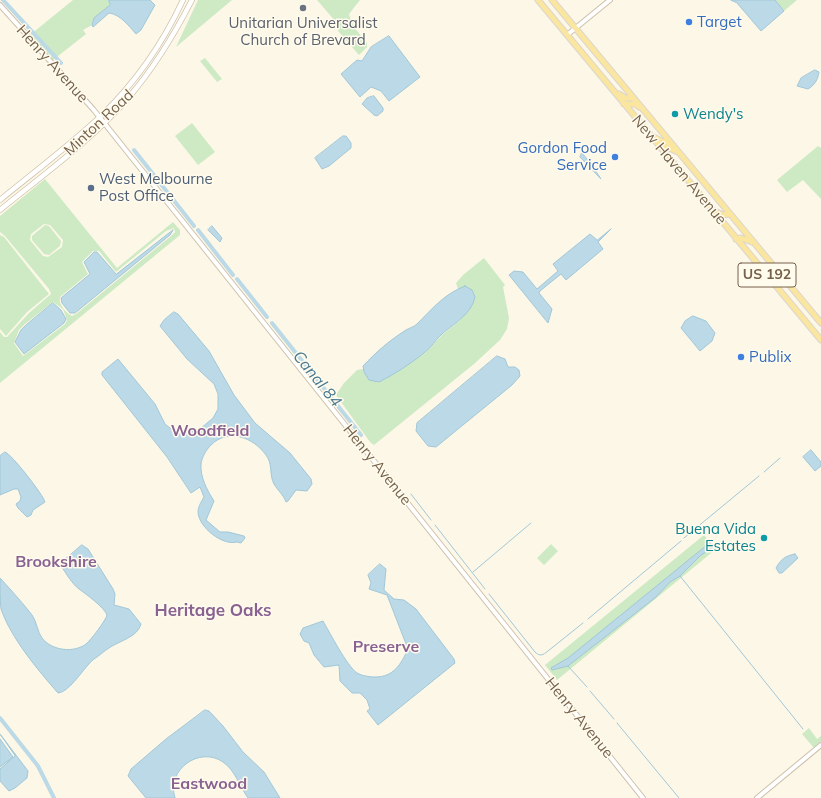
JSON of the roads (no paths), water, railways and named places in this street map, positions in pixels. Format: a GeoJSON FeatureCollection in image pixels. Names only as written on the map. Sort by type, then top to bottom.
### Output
{"type":"FeatureCollection","features":[{"type":"Feature","properties":{"kind":"main road","name":"Minton Road"},"geometry":{"type":"LineString","coordinates":[[0,200],[99,118],[125,90],[146,63],[173,21],[183,0]]}},
{"type":"Feature","properties":{"kind":"main road","name":"Minton Road"},"geometry":{"type":"LineString","coordinates":[[0,210],[103,123],[139,85],[160,58],[192,0]]}},
{"type":"Feature","properties":{"kind":"main road","name":"New Haven Avenue"},"geometry":{"type":"LineString","coordinates":[[538,0],[821,340]]}},
{"type":"Feature","properties":{"kind":"main road","name":"New Haven Avenue"},"geometry":{"type":"LineString","coordinates":[[552,0],[821,323]]}},
{"type":"Feature","properties":{"kind":"main road"},"geometry":{"type":"LineString","coordinates":[[173,21],[181,22]]}},
{"type":"Feature","properties":{"kind":"main road"},"geometry":{"type":"LineString","coordinates":[[614,92],[625,98],[633,98]]}},
{"type":"Feature","properties":{"kind":"main road"},"geometry":{"type":"LineString","coordinates":[[624,104],[635,104],[651,119]]}},
{"type":"Feature","properties":{"kind":"main road"},"geometry":{"type":"LineString","coordinates":[[649,134],[661,141],[671,143]]}},
{"type":"Feature","properties":{"kind":"main road"},"geometry":{"type":"LineString","coordinates":[[661,148],[667,147],[679,152]]}},
{"type":"Feature","properties":{"kind":"main road"},"geometry":{"type":"LineString","coordinates":[[713,210],[723,215],[730,214]]}},
{"type":"Feature","properties":{"kind":"main road"},"geometry":{"type":"LineString","coordinates":[[736,239],[745,239],[755,244]]}},
{"type":"Feature","properties":{"kind":"street"},"geometry":{"type":"LineString","coordinates":[[567,35],[610,0]]}},
{"type":"Feature","properties":{"kind":"street","name":"Henry Avenue"},"geometry":{"type":"LineString","coordinates":[[0,5],[99,118],[643,798]]}},
{"type":"Feature","properties":{"kind":"street"},"geometry":{"type":"LineString","coordinates":[[757,798],[821,745]]}},
{"type":"Feature","properties":{"kind":"water"},"geometry":{"type":"Polygon","coordinates":[[[109,0],[150,0],[155,5],[141,30],[136,34],[121,18],[109,13],[93,27],[92,25],[94,18],[110,5],[109,0]]]}},
{"type":"Feature","properties":{"kind":"water"},"geometry":{"type":"Polygon","coordinates":[[[731,0],[775,0],[784,11],[761,31],[737,3],[731,0]]]}},
{"type":"Feature","properties":{"kind":"water"},"geometry":{"type":"Polygon","coordinates":[[[389,36],[420,77],[389,101],[381,91],[371,87],[360,97],[341,74],[357,60],[362,61],[371,47],[389,36]]]}},
{"type":"Feature","properties":{"kind":"water"},"geometry":{"type":"Polygon","coordinates":[[[815,70],[819,72],[813,86],[808,89],[797,86],[801,78],[815,70]]]}},
{"type":"Feature","properties":{"kind":"water"},"geometry":{"type":"Polygon","coordinates":[[[374,96],[383,108],[383,111],[377,116],[362,104],[367,98],[374,96]]]}},
{"type":"Feature","properties":{"kind":"water"},"geometry":{"type":"Polygon","coordinates":[[[343,136],[346,136],[351,143],[351,148],[329,166],[322,169],[315,158],[343,136]]]}},
{"type":"Feature","properties":{"kind":"water"},"geometry":{"type":"Polygon","coordinates":[[[582,153],[591,164],[601,179],[580,157],[582,153]]]}},
{"type":"Feature","properties":{"kind":"water"},"geometry":{"type":"Polygon","coordinates":[[[212,226],[222,238],[220,242],[208,230],[212,226]]]}},
{"type":"Feature","properties":{"kind":"water"},"geometry":{"type":"Polygon","coordinates":[[[611,229],[598,242],[603,249],[566,280],[561,274],[540,291],[539,293],[552,309],[548,323],[509,275],[514,271],[523,272],[537,289],[558,271],[553,264],[590,234],[597,240],[611,229]]]}},
{"type":"Feature","properties":{"kind":"water"},"geometry":{"type":"Polygon","coordinates":[[[173,230],[170,235],[75,313],[70,313],[62,303],[61,298],[90,274],[84,262],[94,252],[97,252],[116,274],[173,230]]]}},
{"type":"Feature","properties":{"kind":"water"},"geometry":{"type":"Polygon","coordinates":[[[465,286],[472,290],[475,297],[467,313],[440,335],[427,351],[408,365],[379,382],[369,380],[364,372],[363,366],[383,346],[416,325],[433,307],[451,293],[465,286]]]}},
{"type":"Feature","properties":{"kind":"water"},"geometry":{"type":"Polygon","coordinates":[[[53,303],[61,310],[66,319],[64,323],[24,354],[15,342],[21,330],[53,303]]]}},
{"type":"Feature","properties":{"kind":"water"},"geometry":{"type":"Polygon","coordinates":[[[174,312],[178,314],[209,351],[234,395],[255,423],[290,453],[311,479],[312,484],[307,491],[296,490],[286,502],[273,481],[268,458],[254,443],[247,439],[232,436],[218,440],[211,445],[204,454],[201,464],[203,479],[214,501],[206,520],[220,532],[228,532],[244,536],[245,538],[241,543],[231,543],[225,541],[207,530],[199,518],[198,512],[199,506],[204,497],[200,487],[191,493],[167,457],[102,375],[102,372],[118,359],[155,404],[165,424],[175,432],[188,433],[200,429],[213,418],[218,409],[218,394],[214,384],[187,359],[160,326],[164,320],[174,312]]]}},
{"type":"Feature","properties":{"kind":"water"},"geometry":{"type":"Polygon","coordinates":[[[693,316],[706,321],[715,333],[712,341],[700,351],[681,328],[685,321],[693,316]]]}},
{"type":"Feature","properties":{"kind":"water"},"geometry":{"type":"Polygon","coordinates":[[[497,356],[505,359],[508,367],[515,367],[519,370],[520,376],[512,385],[436,447],[428,446],[416,431],[417,423],[497,356]]]}},
{"type":"Feature","properties":{"kind":"water"},"geometry":{"type":"Polygon","coordinates":[[[811,450],[821,462],[821,466],[815,471],[803,457],[811,450]]]}},
{"type":"Feature","properties":{"kind":"water"},"geometry":{"type":"Polygon","coordinates":[[[5,452],[14,459],[27,475],[45,502],[33,510],[31,515],[27,517],[16,504],[20,501],[21,497],[18,489],[14,489],[0,495],[0,456],[5,452]]]}},
{"type":"Feature","properties":{"kind":"water"},"geometry":{"type":"Polygon","coordinates":[[[710,543],[713,547],[700,556],[680,576],[670,582],[656,597],[568,666],[552,670],[551,668],[568,658],[710,543]]]}},
{"type":"Feature","properties":{"kind":"water"},"geometry":{"type":"Polygon","coordinates":[[[82,545],[88,549],[113,589],[115,594],[114,605],[129,609],[141,624],[136,632],[128,638],[113,645],[94,659],[72,684],[63,692],[58,693],[25,653],[5,620],[1,609],[0,578],[32,615],[40,635],[46,642],[51,646],[63,649],[75,649],[81,647],[91,638],[107,615],[99,605],[74,584],[61,566],[61,563],[82,545]]]}},
{"type":"Feature","properties":{"kind":"water"},"geometry":{"type":"Polygon","coordinates":[[[795,554],[798,558],[782,573],[779,573],[776,568],[780,562],[784,558],[795,554]]]}},
{"type":"Feature","properties":{"kind":"water"},"geometry":{"type":"Polygon","coordinates":[[[380,564],[386,569],[384,590],[394,599],[404,600],[416,609],[454,659],[455,663],[378,725],[367,711],[370,709],[367,700],[360,693],[352,693],[340,681],[339,665],[324,667],[314,655],[309,643],[304,641],[300,634],[303,628],[323,621],[344,657],[357,673],[368,677],[375,677],[387,675],[396,669],[403,660],[408,649],[387,595],[369,589],[371,583],[368,575],[380,564]]]}},
{"type":"Feature","properties":{"kind":"water"},"geometry":{"type":"Polygon","coordinates":[[[205,710],[209,711],[223,726],[243,752],[264,772],[280,798],[248,798],[231,769],[227,765],[214,758],[205,757],[195,759],[187,763],[180,770],[175,778],[175,798],[146,798],[128,776],[131,769],[166,739],[205,710]]]}},
{"type":"Feature","properties":{"kind":"water"},"geometry":{"type":"Polygon","coordinates":[[[0,734],[28,771],[27,778],[9,791],[0,781],[0,769],[15,756],[0,734]]]}},
{"type":"Feature","properties":{"kind":"water"},"geometry":{"type":"Polygon","coordinates":[[[0,739],[13,757],[0,767],[0,739]]]}},
{"type":"Feature","properties":{"kind":"waterway","name":"Canal 84"},"geometry":{"type":"LineString","coordinates":[[3,0],[61,63]]}},
{"type":"Feature","properties":{"kind":"waterway","name":"Canal 84"},"geometry":{"type":"LineString","coordinates":[[134,150],[194,226]]}},
{"type":"Feature","properties":{"kind":"waterway","name":"Canal 84"},"geometry":{"type":"LineString","coordinates":[[198,230],[233,275]]}},
{"type":"Feature","properties":{"kind":"waterway","name":"Canal 84"},"geometry":{"type":"LineString","coordinates":[[237,279],[267,317]]}},
{"type":"Feature","properties":{"kind":"waterway","name":"Canal 84"},"geometry":{"type":"LineString","coordinates":[[272,323],[361,435]]}},
{"type":"Feature","properties":{"kind":"waterway"},"geometry":{"type":"LineString","coordinates":[[764,472],[780,458]]}},
{"type":"Feature","properties":{"kind":"waterway"},"geometry":{"type":"LineString","coordinates":[[684,538],[759,476]]}},
{"type":"Feature","properties":{"kind":"waterway"},"geometry":{"type":"LineString","coordinates":[[411,494],[431,520]]}},
{"type":"Feature","properties":{"kind":"waterway"},"geometry":{"type":"LineString","coordinates":[[473,572],[531,523]]}},
{"type":"Feature","properties":{"kind":"waterway"},"geometry":{"type":"LineString","coordinates":[[435,525],[485,589]]}},
{"type":"Feature","properties":{"kind":"waterway"},"geometry":{"type":"LineString","coordinates":[[588,619],[681,541]]}},
{"type":"Feature","properties":{"kind":"waterway"},"geometry":{"type":"LineString","coordinates":[[680,576],[803,729]]}},
{"type":"Feature","properties":{"kind":"waterway"},"geometry":{"type":"LineString","coordinates":[[489,594],[538,655],[542,655],[583,623]]}},
{"type":"Feature","properties":{"kind":"waterway"},"geometry":{"type":"LineString","coordinates":[[568,666],[587,687]]}},
{"type":"Feature","properties":{"kind":"waterway"},"geometry":{"type":"LineString","coordinates":[[590,691],[614,719]]}},
{"type":"Feature","properties":{"kind":"waterway"},"geometry":{"type":"LineString","coordinates":[[0,718],[38,766],[54,798]]}},
{"type":"Feature","properties":{"kind":"waterway"},"geometry":{"type":"LineString","coordinates":[[617,723],[679,798]]}},
{"type":"Feature","properties":{"kind":"place","name":"Unitarian Universalist Church of Brevard"},"geometry":{"type":"Point","coordinates":[303,8]}},
{"type":"Feature","properties":{"kind":"place","name":"Target"},"geometry":{"type":"Point","coordinates":[689,22]}},
{"type":"Feature","properties":{"kind":"place","name":"Wendy's"},"geometry":{"type":"Point","coordinates":[675,114]}},
{"type":"Feature","properties":{"kind":"place","name":"Gordon Food Service"},"geometry":{"type":"Point","coordinates":[615,157]}},
{"type":"Feature","properties":{"kind":"place","name":"West Melbourne Post Office"},"geometry":{"type":"Point","coordinates":[91,188]}},
{"type":"Feature","properties":{"kind":"place","name":"Publix"},"geometry":{"type":"Point","coordinates":[741,357]}},
{"type":"Feature","properties":{"kind":"place","name":"Buena Vida Estates"},"geometry":{"type":"Point","coordinates":[764,538]}},
{"type":"Feature","properties":{"kind":"district","name":"Woodfield"},"geometry":{"type":"Point","coordinates":[210,431]}},
{"type":"Feature","properties":{"kind":"district","name":"Brookshire"},"geometry":{"type":"Point","coordinates":[56,562]}},
{"type":"Feature","properties":{"kind":"district","name":"Heritage Oaks"},"geometry":{"type":"Point","coordinates":[213,611]}},
{"type":"Feature","properties":{"kind":"district","name":"Preserve"},"geometry":{"type":"Point","coordinates":[386,647]}},
{"type":"Feature","properties":{"kind":"district","name":"Eastwood"},"geometry":{"type":"Point","coordinates":[209,784]}}]}
